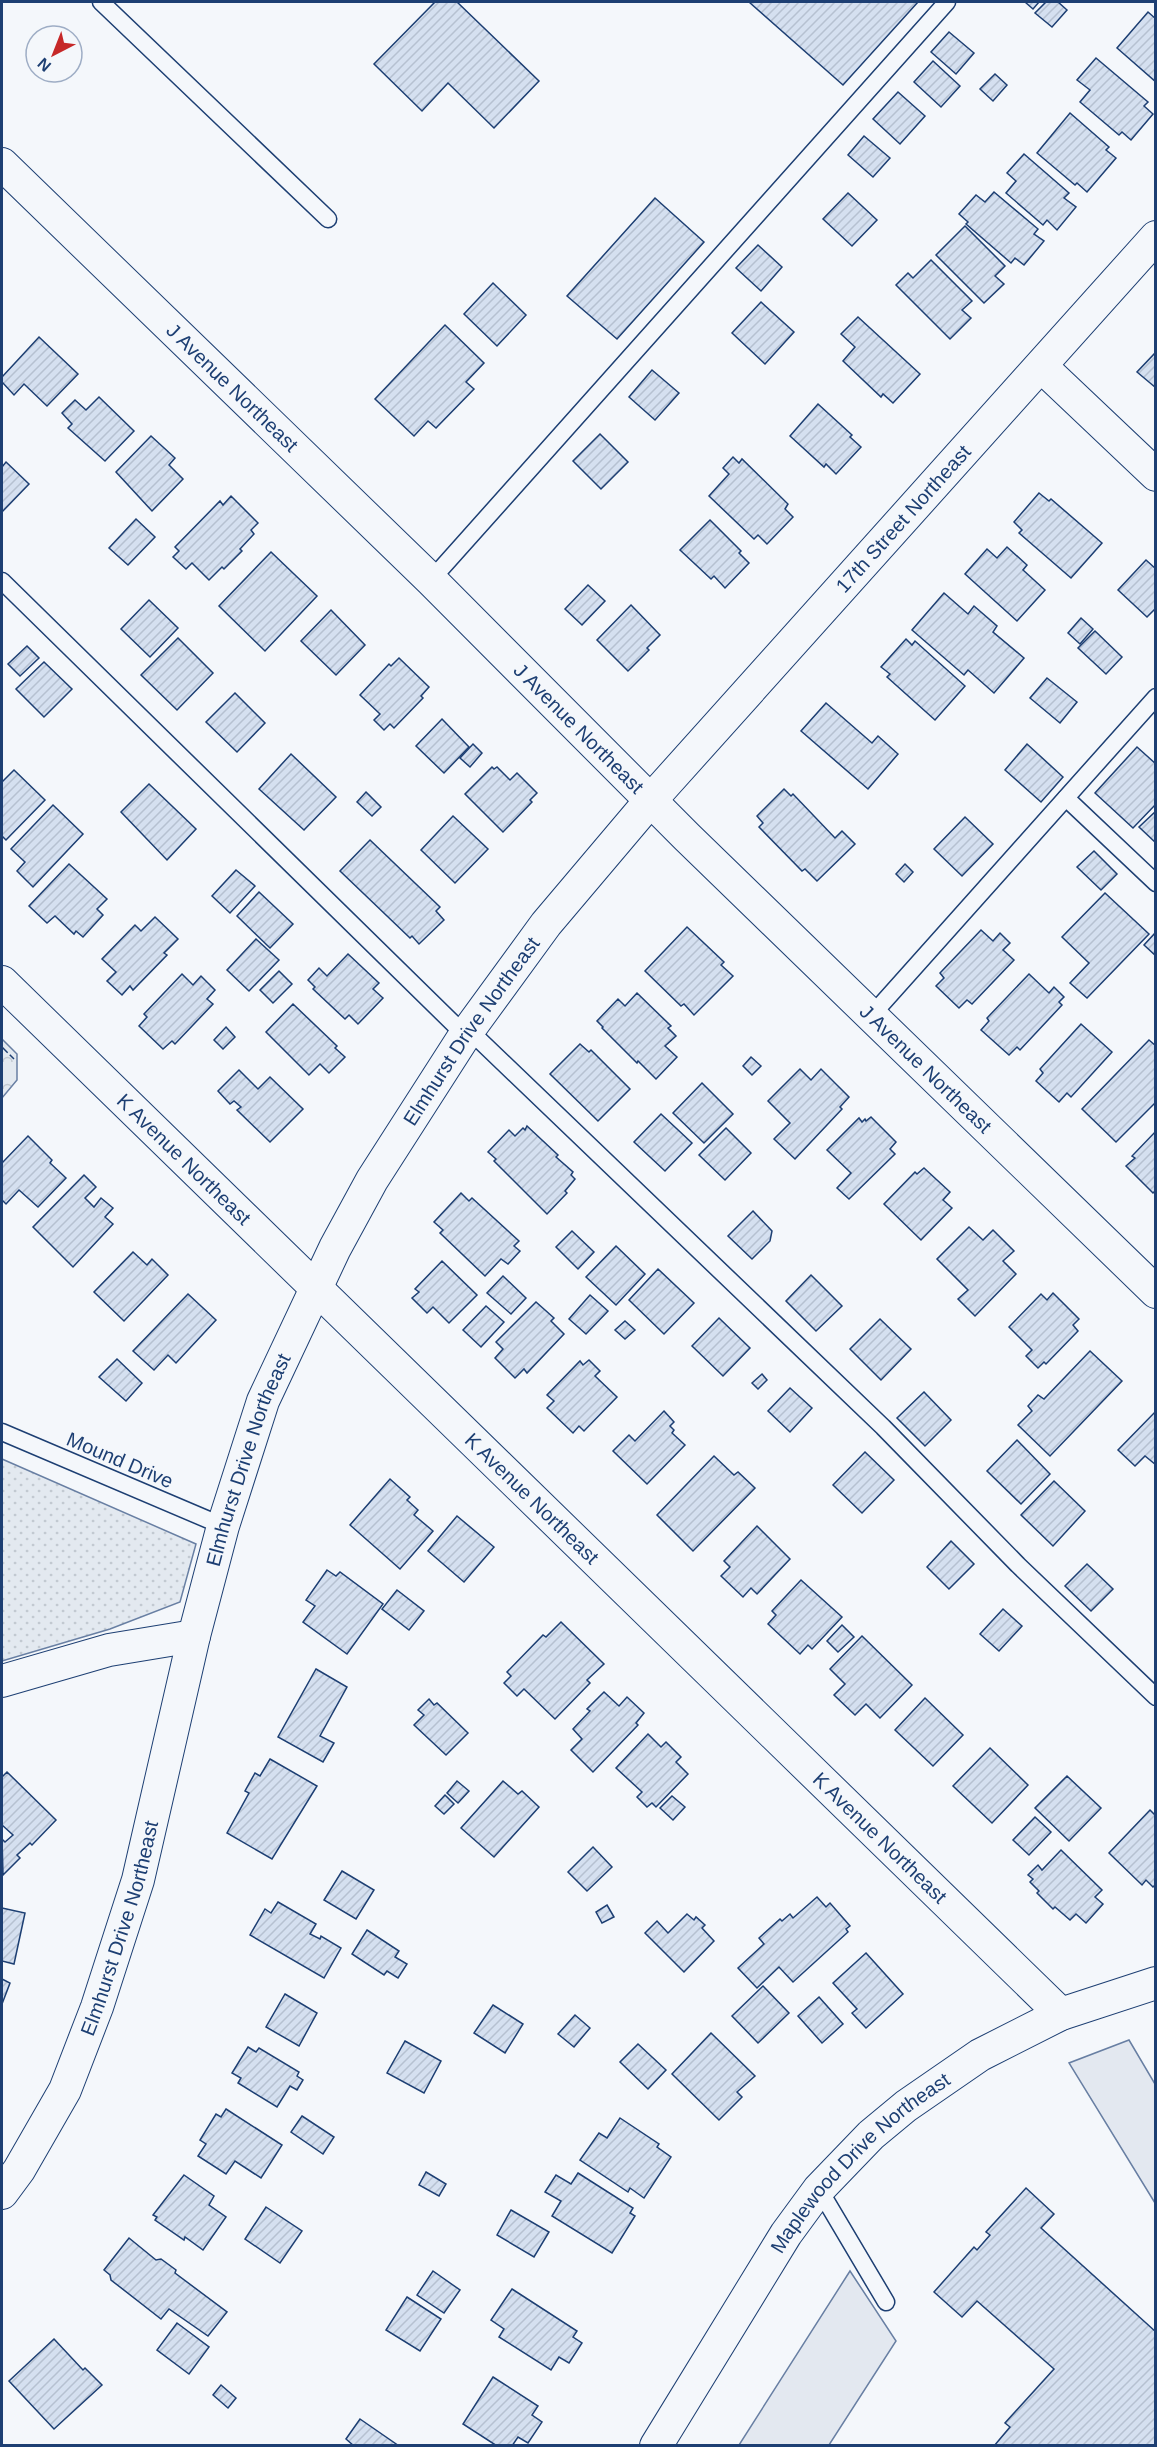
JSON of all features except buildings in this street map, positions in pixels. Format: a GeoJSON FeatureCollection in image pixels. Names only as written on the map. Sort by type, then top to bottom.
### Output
{"type":"FeatureCollection","features":[{"type":"Feature","properties":{"kind":"street","name":"J Avenue Northeast"},"geometry":{"type":"LineString","coordinates":[[2,164],[431,580],[650,801],[1155,1292]]}},
{"type":"Feature","properties":{"kind":"street","name":"17th Street Northeast"},"geometry":{"type":"LineString","coordinates":[[650,801],[1155,237]]}},
{"type":"Feature","properties":{"kind":"street"},"geometry":{"type":"LineString","coordinates":[[1041,366],[1155,475]]}},
{"type":"Feature","properties":{"kind":"street","name":"Elmhurst Drive Northeast"},"geometry":{"type":"LineString","coordinates":[[2,2193],[19,2170],[65,2090],[98,2007],[138,1880],[194,1636],[223,1526],[263,1401],[315,1288],[372,1180],[467,1033],[546,924],[650,801]]}},
{"type":"Feature","properties":{"kind":"street","name":"K Avenue Northeast"},"geometry":{"type":"LineString","coordinates":[[2,982],[1061,2014]]}},
{"type":"Feature","properties":{"kind":"street"},"geometry":{"type":"LineString","coordinates":[[2,1682],[109,1650],[194,1636]]}},
{"type":"Feature","properties":{"kind":"street","name":"Maplewood Drive Northeast"},"geometry":{"type":"LineString","coordinates":[[656,2445],[786,2234],[819,2189],[863,2143],[906,2106],[980,2055],[1061,2014],[1155,1983]]}},
{"type":"Feature","properties":{"kind":"lane"},"geometry":{"type":"LineString","coordinates":[[101,2],[328,219]]}},
{"type":"Feature","properties":{"kind":"lane"},"geometry":{"type":"LineString","coordinates":[[431,580],[947,2]]}},
{"type":"Feature","properties":{"kind":"lane"},"geometry":{"type":"LineString","coordinates":[[2,581],[467,1033],[883,1427],[1018,1565],[1155,1697]]}},
{"type":"Feature","properties":{"kind":"lane"},"geometry":{"type":"LineString","coordinates":[[871,1016],[1155,697]]}},
{"type":"Feature","properties":{"kind":"lane"},"geometry":{"type":"LineString","coordinates":[[1066,798],[1155,883]]}},
{"type":"Feature","properties":{"kind":"lane","name":"Mound Drive"},"geometry":{"type":"LineString","coordinates":[[2,1432],[223,1526]]}},
{"type":"Feature","properties":{"kind":"lane"},"geometry":{"type":"LineString","coordinates":[[819,2189],[886,2302]]}},
{"type":"Feature","properties":{"kind":"green space"},"geometry":{"type":"Polygon","coordinates":[[[2,1039],[17,1054],[17,1080],[2,1098],[2,1039]]]}},
{"type":"Feature","properties":{"kind":"green space"},"geometry":{"type":"Polygon","coordinates":[[[2,1459],[196,1544],[180,1602],[110,1629],[2,1661],[2,1459]]]}},
{"type":"Feature","properties":{"kind":"shaded area"},"geometry":{"type":"Polygon","coordinates":[[[1129,2040],[1155,2084],[1155,2203],[1069,2063],[1129,2040]]]}},
{"type":"Feature","properties":{"kind":"shaded area"},"geometry":{"type":"Polygon","coordinates":[[[850,2271],[896,2341],[829,2445],[739,2445],[850,2271]]]}},
{"type":"Feature","properties":{"kind":"fence"},"geometry":{"type":"LineString","coordinates":[[2,1047],[14,1059]]}}]}
